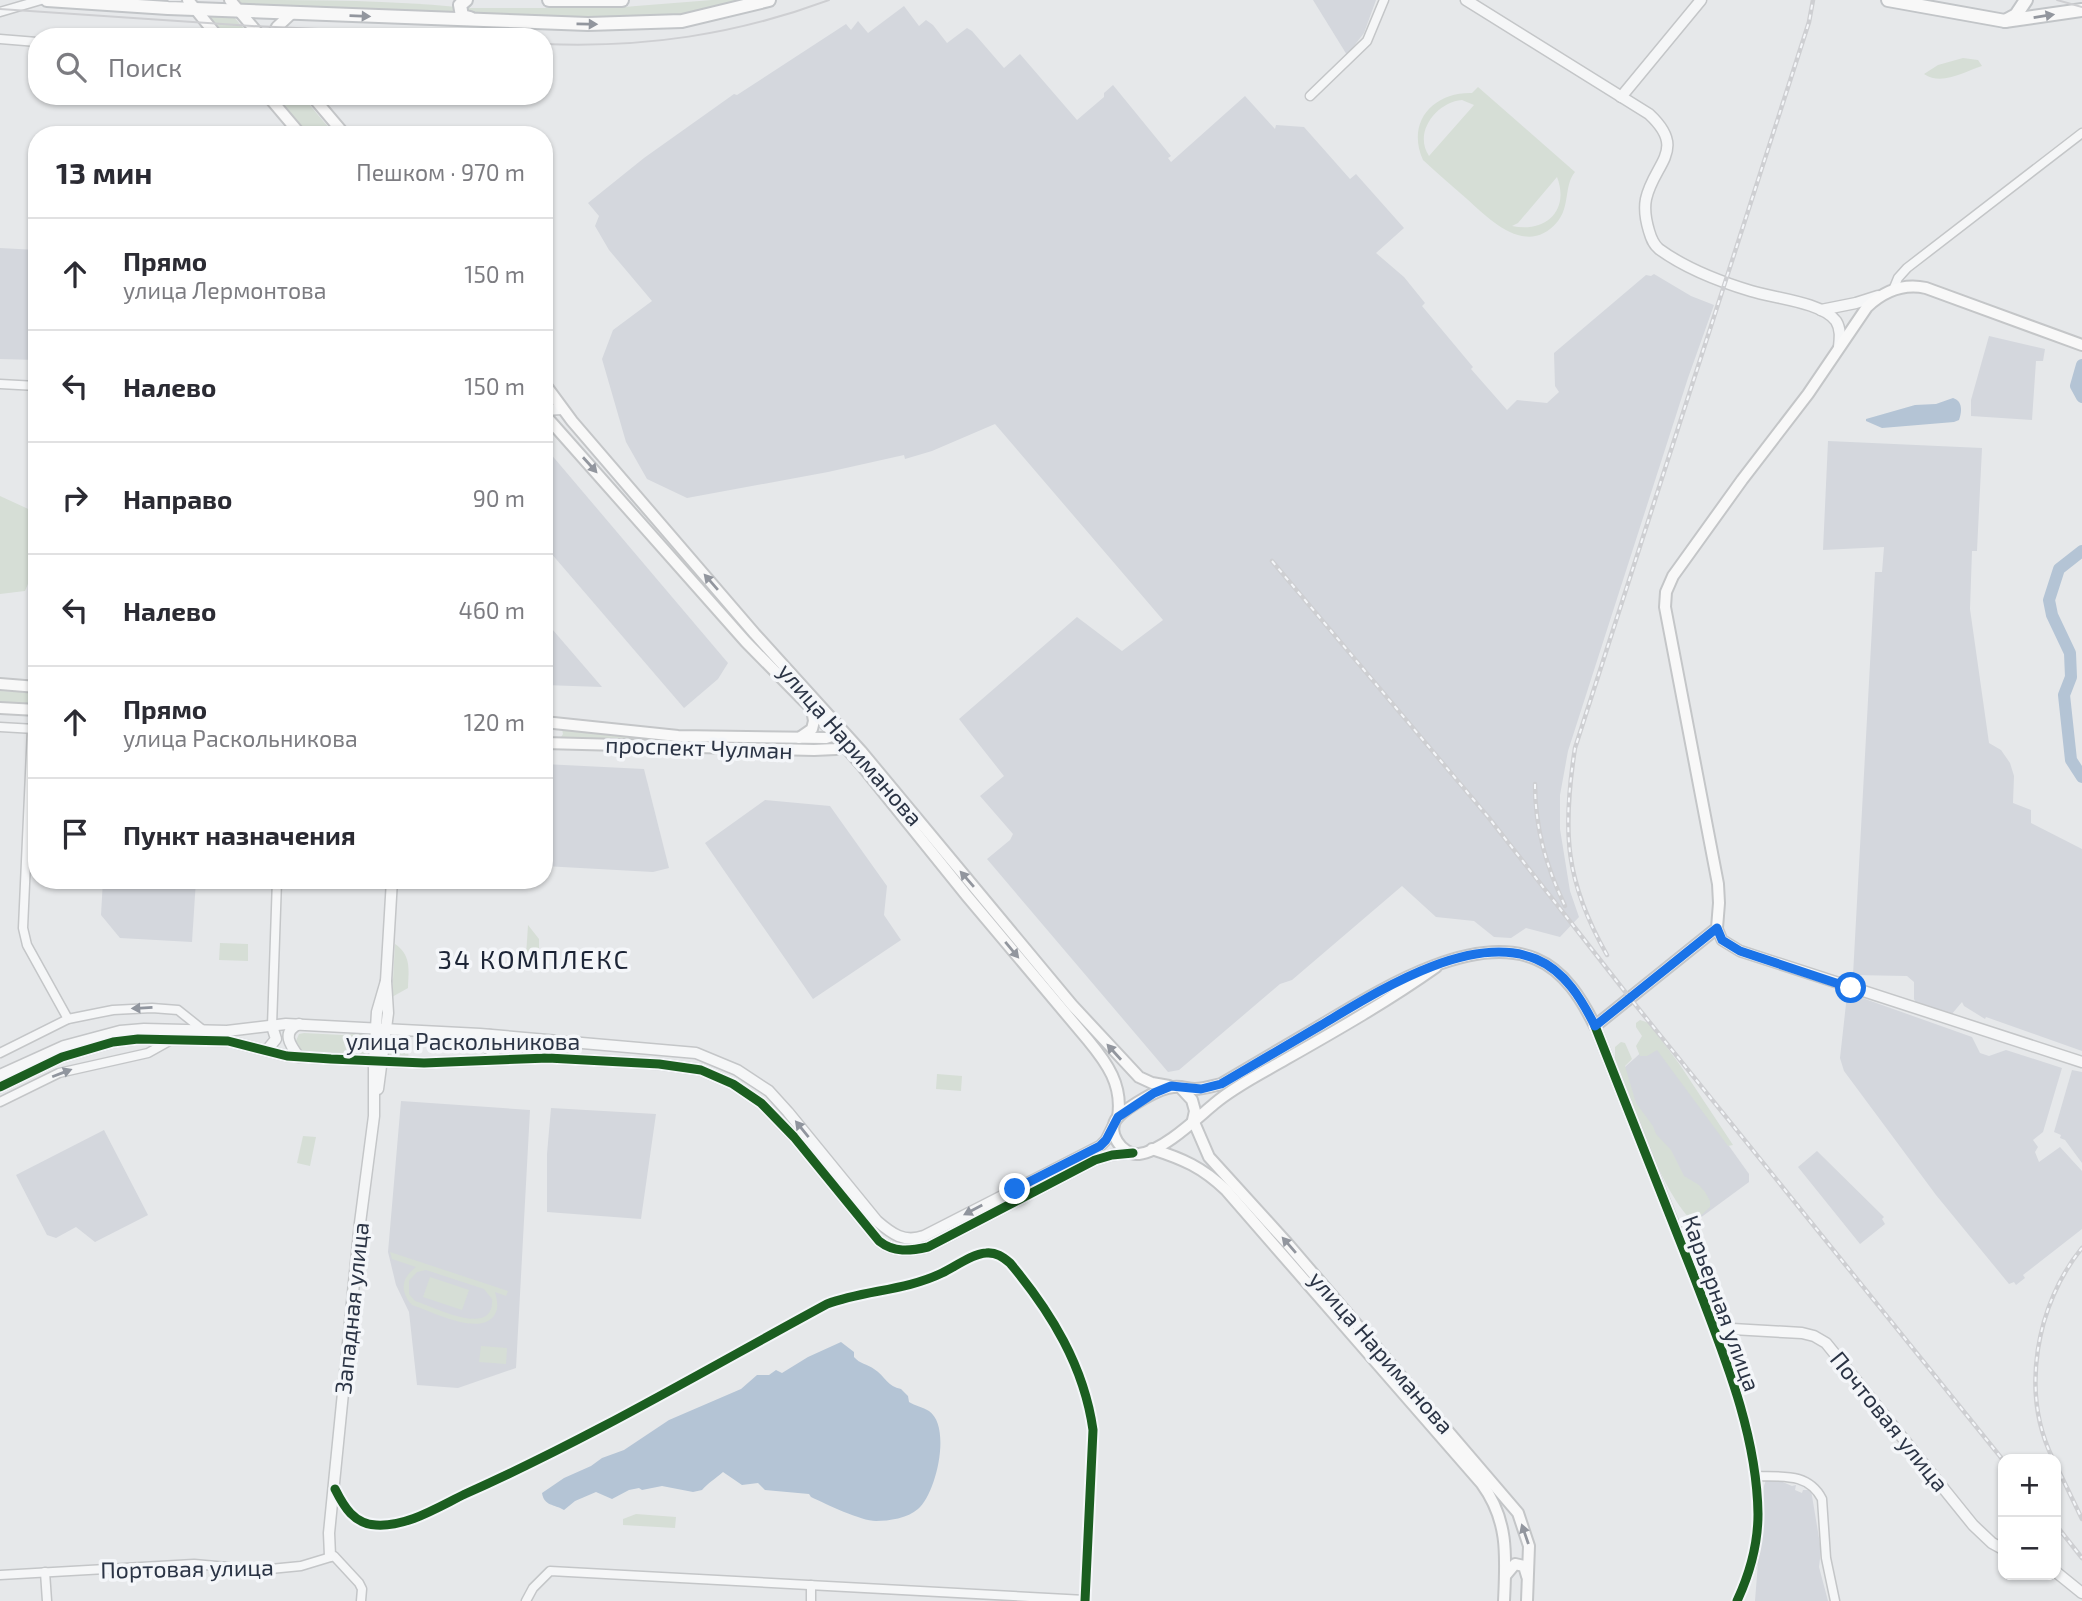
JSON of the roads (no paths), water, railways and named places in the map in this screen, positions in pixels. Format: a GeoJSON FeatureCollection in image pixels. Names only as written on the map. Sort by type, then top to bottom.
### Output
{"type":"FeatureCollection","features":[{"type":"Feature","properties":{"kind":"main road"},"geometry":{"type":"LineString","coordinates":[[44,0],[161,8],[191,4],[234,5],[292,13],[588,24],[675,21],[730,11],[769,0]]}},
{"type":"Feature","properties":{"kind":"main road"},"geometry":{"type":"LineString","coordinates":[[466,0],[460,5],[462,16],[477,20]]}},
{"type":"Feature","properties":{"kind":"main road"},"geometry":{"type":"LineString","coordinates":[[549,0],[622,0]]}},
{"type":"Feature","properties":{"kind":"main road"},"geometry":{"type":"LineString","coordinates":[[1888,0],[2005,21],[2082,10]]}},
{"type":"Feature","properties":{"kind":"main road"},"geometry":{"type":"LineString","coordinates":[[2005,21],[2016,15],[2026,0]]}},
{"type":"Feature","properties":{"kind":"main road"},"geometry":{"type":"LineString","coordinates":[[191,4],[211,28]]}},
{"type":"Feature","properties":{"kind":"main road"},"geometry":{"type":"LineString","coordinates":[[234,5],[253,28]]}},
{"type":"Feature","properties":{"kind":"main road"},"geometry":{"type":"LineString","coordinates":[[276,28],[292,13]]}},
{"type":"Feature","properties":{"kind":"main road"},"geometry":{"type":"LineString","coordinates":[[275,105],[293,126]]}},
{"type":"Feature","properties":{"kind":"main road"},"geometry":{"type":"LineString","coordinates":[[319,105],[336,126]]}},
{"type":"Feature","properties":{"kind":"main road"},"geometry":{"type":"LineString","coordinates":[[1436,967],[1385,1002],[1228,1094],[1182,1132],[1152,1149],[1133,1153],[1118,1143],[1116,1121],[1141,1101],[1175,1087],[1201,1089],[1221,1084],[1376,992],[1404,978],[1465,956],[1486,953],[1520,954],[1537,959],[1572,988],[1595,1026],[1717,928],[1718,884],[1665,607],[1673,576],[1808,394],[1867,307],[1878,296],[1909,285],[1926,288],[2077,342]]}},
{"type":"Feature","properties":{"kind":"main road","name":"улица Нариманова"},"geometry":{"type":"LineString","coordinates":[[553,396],[1127,1067],[1152,1083],[1175,1087],[1192,1100],[1195,1111],[1193,1121],[1209,1157],[1297,1254],[1518,1513],[1529,1546],[1527,1601]]}},
{"type":"Feature","properties":{"kind":"main road","name":"улица Нариманова"},"geometry":{"type":"LineString","coordinates":[[553,422],[746,642],[837,731]]}},
{"type":"Feature","properties":{"kind":"main road"},"geometry":{"type":"LineString","coordinates":[[746,642],[755,642],[755,634]]}},
{"type":"Feature","properties":{"kind":"main road"},"geometry":{"type":"LineString","coordinates":[[0,684],[28,686]]}},
{"type":"Feature","properties":{"kind":"main road"},"geometry":{"type":"LineString","coordinates":[[0,708],[28,709]]}},
{"type":"Feature","properties":{"kind":"main road"},"geometry":{"type":"LineString","coordinates":[[799,738],[812,729],[812,709]]}},
{"type":"Feature","properties":{"kind":"main road","name":"проспект Чулман"},"geometry":{"type":"LineString","coordinates":[[553,724],[678,736],[826,738],[837,731]]}},
{"type":"Feature","properties":{"kind":"main road","name":"улица Нариманова"},"geometry":{"type":"LineString","coordinates":[[847,742],[1104,1060],[1118,1089],[1116,1121]]}},
{"type":"Feature","properties":{"kind":"main road","name":"проспект Чулман"},"geometry":{"type":"LineString","coordinates":[[553,743],[814,750],[836,749],[847,742]]}},
{"type":"Feature","properties":{"kind":"main road","name":"улица Нариманова"},"geometry":{"type":"LineString","coordinates":[[1152,1149],[1196,1166],[1226,1190],[1482,1483],[1498,1508],[1505,1536],[1504,1601]]}},
{"type":"Feature","properties":{"kind":"main road"},"geometry":{"type":"LineString","coordinates":[[1505,1576],[1519,1563],[1524,1566],[1528,1578]]}},
{"type":"Feature","properties":{"kind":"street"},"geometry":{"type":"LineString","coordinates":[[0,12],[44,0]]}},
{"type":"Feature","properties":{"kind":"street"},"geometry":{"type":"LineString","coordinates":[[1310,96],[1367,41],[1384,0]]}},
{"type":"Feature","properties":{"kind":"street"},"geometry":{"type":"LineString","coordinates":[[1466,0],[1648,114],[1661,126],[1667,146],[1664,163],[1646,200],[1648,227],[1656,247],[1690,266],[1751,292],[1821,310],[1836,321],[1840,331],[1839,347]]}},
{"type":"Feature","properties":{"kind":"street"},"geometry":{"type":"LineString","coordinates":[[1621,97],[1701,0]]}},
{"type":"Feature","properties":{"kind":"street"},"geometry":{"type":"LineString","coordinates":[[0,39],[28,41]]}},
{"type":"Feature","properties":{"kind":"street"},"geometry":{"type":"LineString","coordinates":[[1893,290],[1898,278],[1907,268],[2082,133]]}},
{"type":"Feature","properties":{"kind":"street"},"geometry":{"type":"LineString","coordinates":[[1821,310],[1878,296]]}},
{"type":"Feature","properties":{"kind":"street"},"geometry":{"type":"LineString","coordinates":[[0,384],[28,386]]}},
{"type":"Feature","properties":{"kind":"street"},"geometry":{"type":"LineString","coordinates":[[553,410],[562,409]]}},
{"type":"Feature","properties":{"kind":"street"},"geometry":{"type":"LineString","coordinates":[[0,727],[28,729]]}},
{"type":"Feature","properties":{"kind":"street"},"geometry":{"type":"LineString","coordinates":[[28,838],[23,928],[27,945],[68,1018]]}},
{"type":"Feature","properties":{"kind":"street"},"geometry":{"type":"LineString","coordinates":[[267,1050],[276,1039],[271,1026],[277,889]]}},
{"type":"Feature","properties":{"kind":"street","name":"Западная улица"},"geometry":{"type":"LineString","coordinates":[[330,1556],[329,1533],[346,1357],[374,1116],[381,1027],[377,1012],[386,981],[391,889]]}},
{"type":"Feature","properties":{"kind":"street"},"geometry":{"type":"LineString","coordinates":[[1717,928],[1722,940],[1730,946],[1861,992],[2082,1062]]}},
{"type":"Feature","properties":{"kind":"street"},"geometry":{"type":"LineString","coordinates":[[0,1054],[68,1018],[113,1010],[178,1010],[203,1030]]}},
{"type":"Feature","properties":{"kind":"street"},"geometry":{"type":"LineString","coordinates":[[299,1057],[288,1038],[293,1027],[302,1023]]}},
{"type":"Feature","properties":{"kind":"street","name":"улица Раскольникова"},"geometry":{"type":"LineString","coordinates":[[0,1075],[64,1046],[96,1036],[144,1029],[227,1031],[302,1023],[675,1049],[696,1053],[737,1070],[769,1091],[877,1222],[901,1238],[915,1239],[1088,1152],[1106,1140],[1116,1121]]}},
{"type":"Feature","properties":{"kind":"street","name":"Карьерная улица"},"geometry":{"type":"LineString","coordinates":[[1595,1026],[1716,1328],[1746,1433],[1755,1476],[1758,1516],[1753,1559],[1737,1601]]}},
{"type":"Feature","properties":{"kind":"street"},"geometry":{"type":"LineString","coordinates":[[488,1059],[494,1055],[497,1045],[490,1035]]}},
{"type":"Feature","properties":{"kind":"street"},"geometry":{"type":"LineString","coordinates":[[520,1038],[514,1049],[520,1060]]}},
{"type":"Feature","properties":{"kind":"street","name":"улица Раскольникова"},"geometry":{"type":"LineString","coordinates":[[0,1087],[40,1067],[93,1047],[138,1039],[228,1041],[299,1057],[424,1063],[548,1058],[659,1064],[701,1070],[720,1077],[761,1103],[794,1137],[870,1232],[886,1246],[911,1251],[928,1247],[1095,1160],[1133,1153]]}},
{"type":"Feature","properties":{"kind":"street"},"geometry":{"type":"LineString","coordinates":[[0,1102],[59,1073],[148,1053],[175,1039]]}},
{"type":"Feature","properties":{"kind":"street"},"geometry":{"type":"LineString","coordinates":[[335,1489],[348,1512],[365,1524],[386,1525],[406,1521],[515,1472],[827,1304],[856,1295],[923,1282],[985,1253],[998,1255],[1010,1263],[1048,1311],[1064,1339],[1090,1410],[1093,1430],[1085,1600],[947,1596],[811,1585],[550,1572],[533,1588],[526,1601]]}},
{"type":"Feature","properties":{"kind":"street","name":"Почтовая улица"},"geometry":{"type":"LineString","coordinates":[[1716,1328],[1802,1333],[1826,1343],[1973,1525],[1998,1546]]}},
{"type":"Feature","properties":{"kind":"street"},"geometry":{"type":"LineString","coordinates":[[1755,1476],[1805,1480],[1818,1492],[1822,1499],[1826,1558],[1835,1601]]}},
{"type":"Feature","properties":{"kind":"street"},"geometry":{"type":"LineString","coordinates":[[330,1556],[337,1558],[359,1583],[362,1589],[361,1601]]}},
{"type":"Feature","properties":{"kind":"street","name":"Портовая улица"},"geometry":{"type":"LineString","coordinates":[[0,1575],[194,1564],[260,1570],[301,1566],[330,1556]]}},
{"type":"Feature","properties":{"kind":"street"},"geometry":{"type":"LineString","coordinates":[[45,1572],[47,1601]]}},
{"type":"Feature","properties":{"kind":"street"},"geometry":{"type":"LineString","coordinates":[[2061,1576],[2082,1593]]}},
{"type":"Feature","properties":{"kind":"street"},"geometry":{"type":"LineString","coordinates":[[811,1585],[811,1601]]}},
{"type":"Feature","properties":{"kind":"water"},"geometry":{"type":"Polygon","coordinates":[[[1953,398],[1959,402],[1961,410],[1959,420],[1954,422],[1882,428],[1866,421],[1915,405],[1936,404],[1953,398]]]}},
{"type":"Feature","properties":{"kind":"water"},"geometry":{"type":"Polygon","coordinates":[[[841,1342],[854,1352],[856,1359],[901,1389],[908,1396],[909,1402],[929,1411],[936,1419],[940,1431],[940,1445],[935,1476],[925,1501],[909,1515],[887,1520],[870,1520],[834,1508],[809,1494],[765,1490],[758,1483],[742,1485],[723,1472],[702,1490],[693,1492],[662,1486],[642,1490],[639,1488],[612,1499],[596,1492],[575,1501],[564,1510],[547,1503],[543,1497],[542,1493],[564,1478],[624,1450],[669,1420],[741,1389],[757,1375],[769,1375],[776,1370],[782,1373],[841,1342]]]}},
{"type":"Feature","properties":{"kind":"waterway"},"geometry":{"type":"LineString","coordinates":[[2082,365],[2076,386],[2082,397]]}},
{"type":"Feature","properties":{"kind":"waterway"},"geometry":{"type":"LineString","coordinates":[[2082,551],[2059,569],[2049,600],[2052,615],[2070,653],[2071,677],[2064,695],[2071,760],[2082,777]]}},
{"type":"Feature","properties":{"kind":"tram line"},"geometry":{"type":"LineString","coordinates":[[553,44],[618,44],[689,37],[759,22],[829,0]]}},
{"type":"Feature","properties":{"kind":"tram line"},"geometry":{"type":"LineString","coordinates":[[2057,0],[2082,7]]}},
{"type":"Feature","properties":{"kind":"tram line"},"geometry":{"type":"LineString","coordinates":[[0,9],[295,28]]}},
{"type":"Feature","properties":{"kind":"railway"},"geometry":{"type":"LineString","coordinates":[[1607,955],[1582,903],[1570,855],[1569,805],[1575,748],[1809,22],[1813,0]]}},
{"type":"Feature","properties":{"kind":"railway"},"geometry":{"type":"LineString","coordinates":[[1272,561],[1489,818],[1630,998],[1998,1454]]}},
{"type":"Feature","properties":{"kind":"railway"},"geometry":{"type":"LineString","coordinates":[[1535,784],[1537,816],[1543,846],[1565,906]]}},
{"type":"Feature","properties":{"kind":"railway"},"geometry":{"type":"LineString","coordinates":[[2051,1454],[2037,1406],[2038,1350],[2053,1295],[2082,1248]]}},
{"type":"Feature","properties":{"kind":"railway"},"geometry":{"type":"LineString","coordinates":[[2061,1475],[2082,1519]]}},
{"type":"Feature","properties":{"kind":"railway"},"geometry":{"type":"LineString","coordinates":[[2061,1531],[2082,1558]]}},
{"type":"Feature","properties":{"kind":"district","name":"34 КОМПЛЕКС"},"geometry":{"type":"Point","coordinates":[534,958]}}]}
